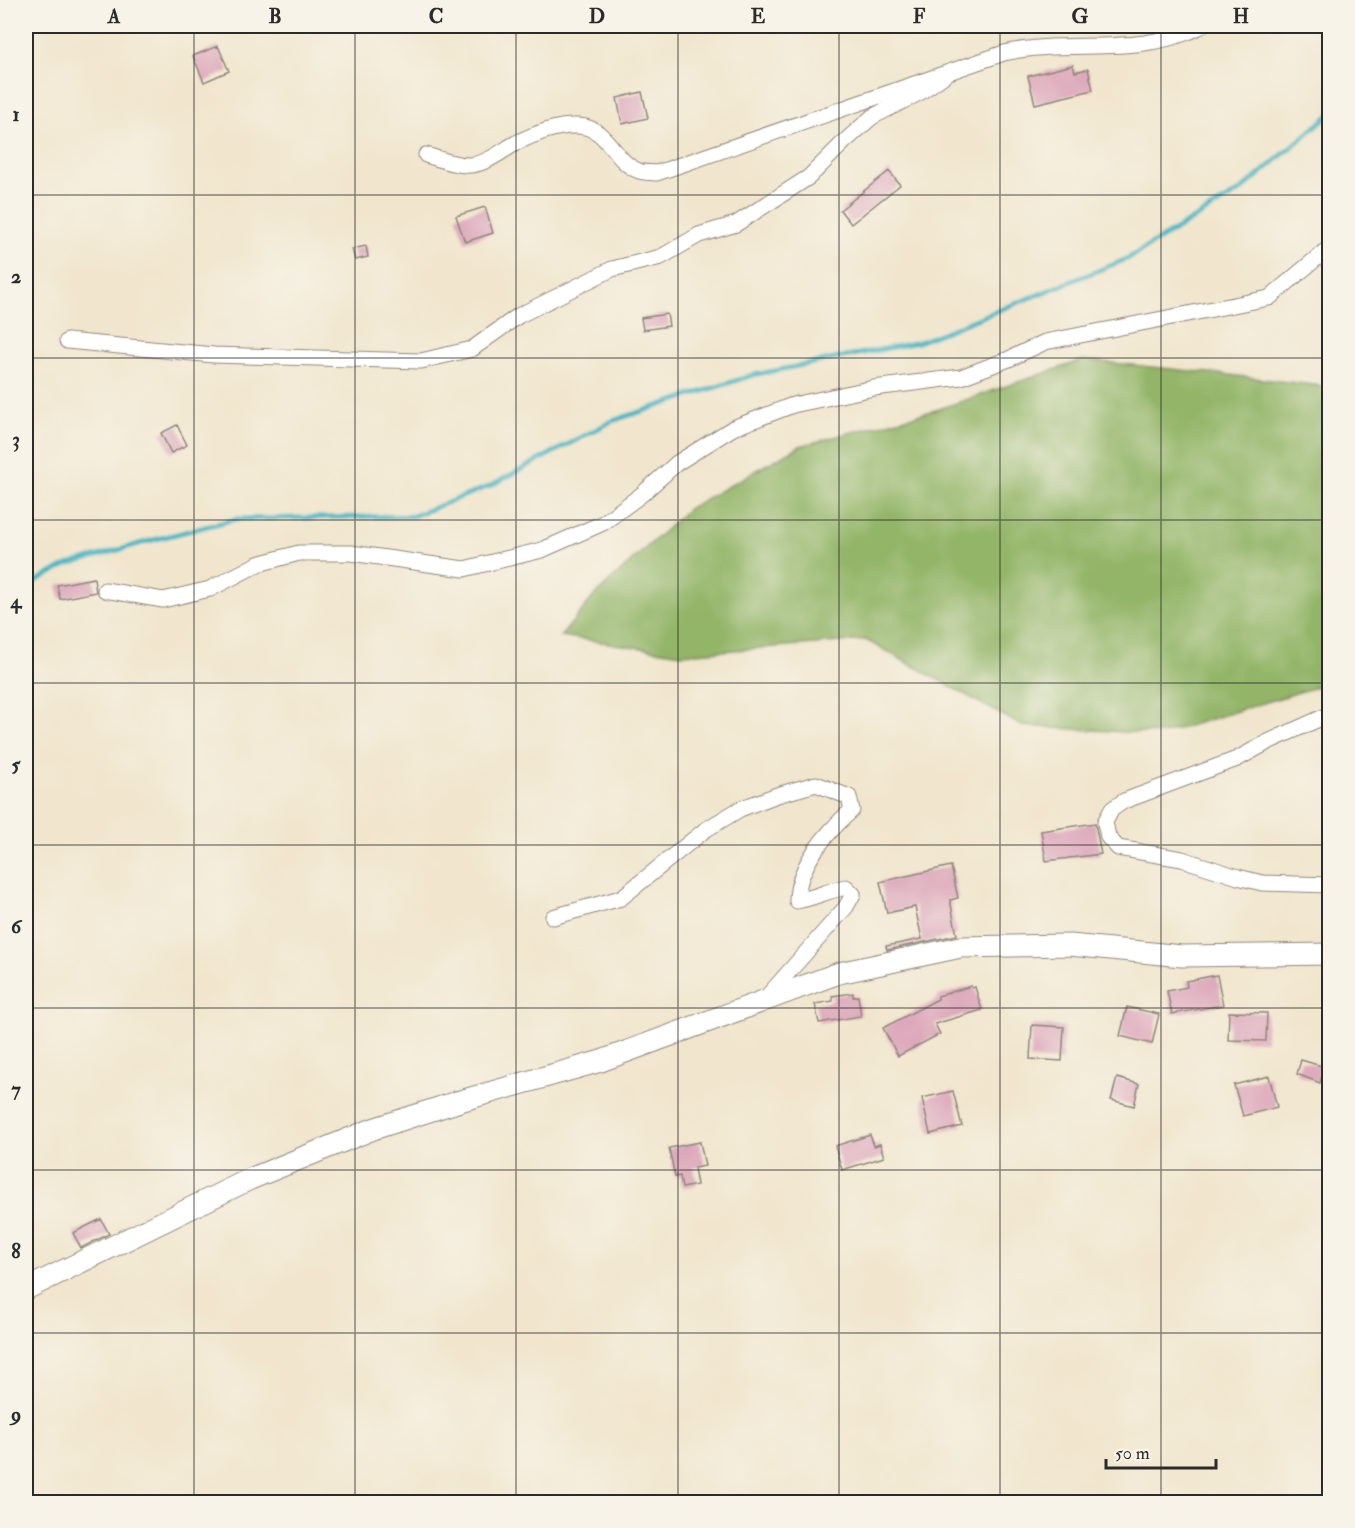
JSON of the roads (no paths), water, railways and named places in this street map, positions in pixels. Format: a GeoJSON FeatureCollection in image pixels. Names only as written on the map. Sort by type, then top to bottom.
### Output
{"type":"FeatureCollection","features":[{"type":"Feature","properties":{"kind":"street"},"geometry":{"type":"LineString","coordinates":[[426,155],[468,165],[479,163],[538,134],[558,128],[580,126],[600,133],[630,166],[637,170],[657,173],[1004,53],[1028,48],[1140,45],[1183,35],[1201,26]]}},
{"type":"Feature","properties":{"kind":"street"},"geometry":{"type":"LineString","coordinates":[[67,341],[214,355],[421,361],[472,349],[518,316],[612,268],[661,257],[699,235],[736,224],[809,177],[872,117],[919,93],[949,72]]}},
{"type":"Feature","properties":{"kind":"street"},"geometry":{"type":"LineString","coordinates":[[105,590],[163,600],[210,589],[258,564],[299,553],[351,553],[464,569],[542,550],[603,523],[641,495],[677,463],[733,428],[773,412],[793,405],[874,388],[961,377],[1009,359],[1045,342],[1269,298],[1329,247]]}},
{"type":"Feature","properties":{"kind":"street"},"geometry":{"type":"LineString","coordinates":[[1329,714],[1237,759],[1124,801],[1112,808],[1106,822],[1108,837],[1118,848],[1182,859],[1262,883],[1329,885]]}},
{"type":"Feature","properties":{"kind":"street"},"geometry":{"type":"LineString","coordinates":[[553,917],[621,898],[705,830],[740,809],[816,784],[849,797],[852,810],[813,854],[797,890],[797,901],[812,899],[830,890],[846,887],[853,894],[846,907],[764,1000]]}},
{"type":"Feature","properties":{"kind":"street"},"geometry":{"type":"LineString","coordinates":[[26,1289],[250,1179],[363,1132],[440,1107],[601,1061],[839,973],[961,947],[1070,945],[1182,956],[1326,952]]}},
{"type":"Feature","properties":{"kind":"waterway"},"geometry":{"type":"LineString","coordinates":[[26,586],[67,565],[236,519],[413,516],[490,486],[612,421],[753,375],[919,342],[1127,259],[1240,191],[1330,114]]}}]}
